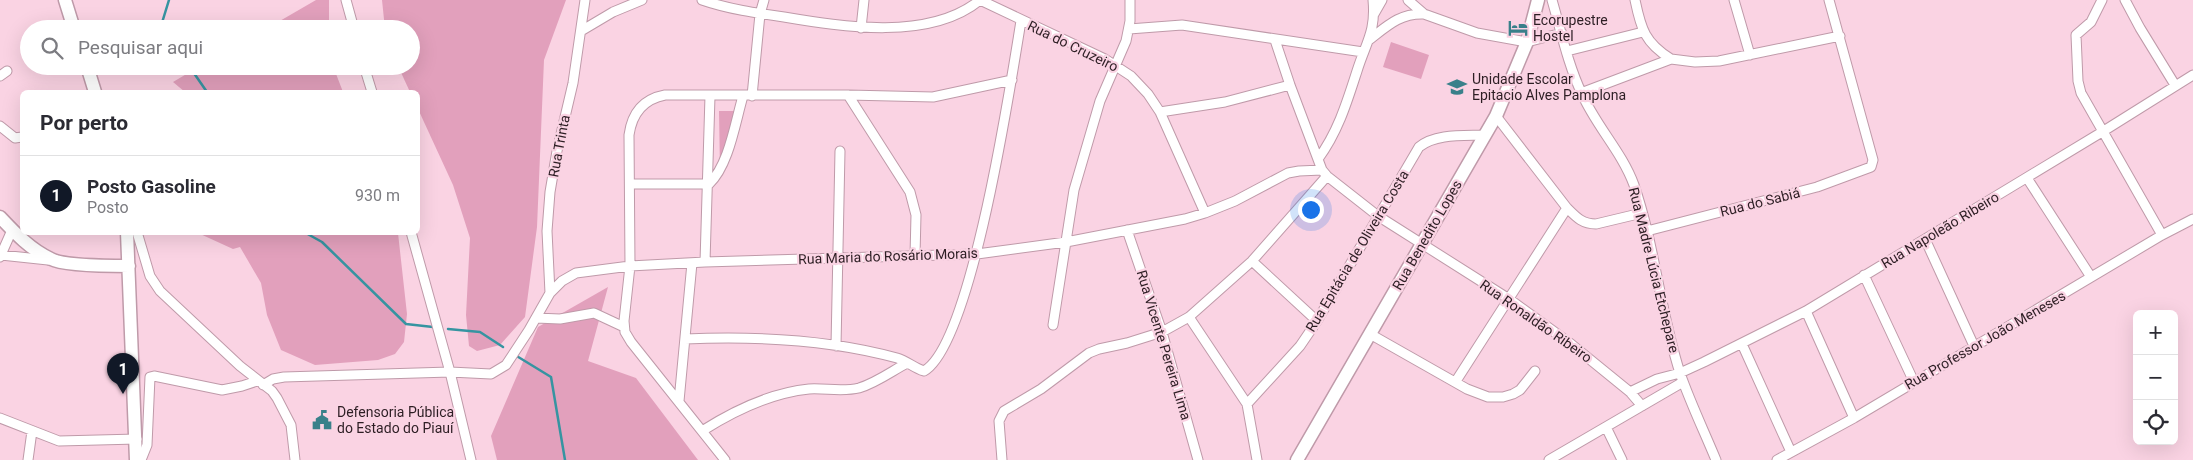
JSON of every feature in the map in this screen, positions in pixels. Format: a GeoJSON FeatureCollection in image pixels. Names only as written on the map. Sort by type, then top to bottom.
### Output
{"type":"FeatureCollection","features":[{"type":"Feature","properties":{"kind":"main road"},"geometry":{"type":"LineString","coordinates":[[65,0],[71,20]]}},
{"type":"Feature","properties":{"kind":"main road","name":"Rua Benedito Lopes"},"geometry":{"type":"LineString","coordinates":[[1297,460],[1496,116],[1527,42],[1538,0]]}},
{"type":"Feature","properties":{"kind":"main road"},"geometry":{"type":"LineString","coordinates":[[90,75],[94,90]]}},
{"type":"Feature","properties":{"kind":"main road"},"geometry":{"type":"LineString","coordinates":[[0,217],[36,250],[53,260],[94,265],[129,266]]}},
{"type":"Feature","properties":{"kind":"main road"},"geometry":{"type":"LineString","coordinates":[[128,235],[137,439],[136,460]]}},
{"type":"Feature","properties":{"kind":"street"},"geometry":{"type":"LineString","coordinates":[[346,0],[352,20]]}},
{"type":"Feature","properties":{"kind":"street","name":"Rua Trinta"},"geometry":{"type":"LineString","coordinates":[[550,293],[547,231],[550,192],[556,151],[573,83],[585,0]]}},
{"type":"Feature","properties":{"kind":"street"},"geometry":{"type":"LineString","coordinates":[[581,31],[613,12],[642,0]]}},
{"type":"Feature","properties":{"kind":"street"},"geometry":{"type":"LineString","coordinates":[[702,0],[760,14],[861,28],[941,21],[957,15],[980,0]]}},
{"type":"Feature","properties":{"kind":"street"},"geometry":{"type":"LineString","coordinates":[[709,184],[718,173],[724,161],[747,96],[764,0]]}},
{"type":"Feature","properties":{"kind":"street"},"geometry":{"type":"LineString","coordinates":[[861,28],[864,0]]}},
{"type":"Feature","properties":{"kind":"street","name":"Rua do Cruzeiro"},"geometry":{"type":"LineString","coordinates":[[980,0],[1116,66],[1140,85],[1160,112],[1205,213]]}},
{"type":"Feature","properties":{"kind":"street"},"geometry":{"type":"LineString","coordinates":[[1053,326],[1074,190],[1100,101],[1116,66],[1129,29],[1130,0]]}},
{"type":"Feature","properties":{"kind":"street"},"geometry":{"type":"LineString","coordinates":[[1318,159],[1346,110],[1363,52],[1369,40],[1374,14],[1373,0]]}},
{"type":"Feature","properties":{"kind":"street"},"geometry":{"type":"LineString","coordinates":[[1374,14],[1382,0]]}},
{"type":"Feature","properties":{"kind":"street"},"geometry":{"type":"LineString","coordinates":[[1408,0],[1424,14]]}},
{"type":"Feature","properties":{"kind":"street","name":"Rua Madre Lúcia Etchepare"},"geometry":{"type":"LineString","coordinates":[[1552,0],[1581,93],[1628,171],[1647,231],[1658,287],[1680,373],[1716,460]]}},
{"type":"Feature","properties":{"kind":"street"},"geometry":{"type":"LineString","coordinates":[[1635,0],[1643,32],[1653,46],[1671,59]]}},
{"type":"Feature","properties":{"kind":"street"},"geometry":{"type":"LineString","coordinates":[[1734,0],[1750,55]]}},
{"type":"Feature","properties":{"kind":"street"},"geometry":{"type":"LineString","coordinates":[[1581,93],[1671,59],[1705,63],[1840,36],[1829,0]]}},
{"type":"Feature","properties":{"kind":"street"},"geometry":{"type":"LineString","coordinates":[[2102,0],[2091,22],[2076,35],[2079,88],[2102,132],[2162,235]]}},
{"type":"Feature","properties":{"kind":"street"},"geometry":{"type":"LineString","coordinates":[[2125,0],[2175,85]]}},
{"type":"Feature","properties":{"kind":"street"},"geometry":{"type":"LineString","coordinates":[[1369,40],[1395,19],[1407,14],[1424,14],[1477,33],[1527,42],[1562,33]]}},
{"type":"Feature","properties":{"kind":"street"},"geometry":{"type":"LineString","coordinates":[[684,339],[750,337],[836,346],[895,358],[924,371],[936,361],[947,342],[977,254],[1012,80],[1021,21]]}},
{"type":"Feature","properties":{"kind":"street"},"geometry":{"type":"LineString","coordinates":[[1129,29],[1182,26],[1363,52]]}},
{"type":"Feature","properties":{"kind":"street"},"geometry":{"type":"LineString","coordinates":[[1567,51],[1643,32]]}},
{"type":"Feature","properties":{"kind":"street","name":"Rua do Sabiá"},"geometry":{"type":"LineString","coordinates":[[1647,231],[1817,187],[1871,167],[1873,160],[1840,36]]}},
{"type":"Feature","properties":{"kind":"street"},"geometry":{"type":"LineString","coordinates":[[1002,460],[999,421],[1004,411],[1040,389],[1090,353],[1098,349],[1127,343],[1162,332],[1189,317],[1252,260],[1325,173],[1290,85],[1276,40]]}},
{"type":"Feature","properties":{"kind":"street"},"geometry":{"type":"LineString","coordinates":[[367,75],[371,90]]}},
{"type":"Feature","properties":{"kind":"street","name":"Rua Napoleão Ribeiro"},"geometry":{"type":"LineString","coordinates":[[1630,392],[1657,379],[1680,373],[1806,311],[2027,178],[2193,75]]}},
{"type":"Feature","properties":{"kind":"street"},"geometry":{"type":"LineString","coordinates":[[725,460],[631,342],[624,327],[630,266],[630,123],[639,108],[653,98],[665,95],[940,96],[1012,80]]}},
{"type":"Feature","properties":{"kind":"street"},"geometry":{"type":"LineString","coordinates":[[1160,112],[1224,102],[1290,85]]}},
{"type":"Feature","properties":{"kind":"street"},"geometry":{"type":"LineString","coordinates":[[848,95],[910,192],[916,215],[915,256]]}},
{"type":"Feature","properties":{"kind":"street"},"geometry":{"type":"LineString","coordinates":[[705,262],[709,184],[710,96]]}},
{"type":"Feature","properties":{"kind":"street"},"geometry":{"type":"LineString","coordinates":[[1496,116],[1567,208],[1579,220],[1589,224],[1642,213]]}},
{"type":"Feature","properties":{"kind":"street"},"geometry":{"type":"LineString","coordinates":[[0,126],[15,138],[20,137]]}},
{"type":"Feature","properties":{"kind":"street","name":"Rua Epitácia de Oliveira Costa"},"geometry":{"type":"LineString","coordinates":[[1247,404],[1300,346],[1317,321],[1414,155],[1424,143],[1442,138],[1486,135]]}},
{"type":"Feature","properties":{"kind":"street"},"geometry":{"type":"LineString","coordinates":[[836,346],[840,151]]}},
{"type":"Feature","properties":{"kind":"street","name":"Rua Maria do Rosário Morais"},"geometry":{"type":"LineString","coordinates":[[450,372],[491,374],[506,365],[550,293],[562,281],[576,273],[630,266],[705,262],[977,254],[1066,242],[1205,213],[1288,173],[1299,170],[1325,173]]}},
{"type":"Feature","properties":{"kind":"street","name":"Rua Ronaldão Ribeiro"},"geometry":{"type":"LineString","coordinates":[[1325,173],[1378,216],[1509,299],[1572,344],[1630,392],[1642,406]]}},
{"type":"Feature","properties":{"kind":"street"},"geometry":{"type":"LineString","coordinates":[[2027,178],[2091,277]]}},
{"type":"Feature","properties":{"kind":"street"},"geometry":{"type":"LineString","coordinates":[[630,184],[709,184]]}},
{"type":"Feature","properties":{"kind":"street"},"geometry":{"type":"LineString","coordinates":[[1456,381],[1567,208]]}},
{"type":"Feature","properties":{"kind":"street","name":"Rua Professor João Meneses"},"geometry":{"type":"LineString","coordinates":[[1778,460],[1854,418],[2162,235],[2193,219]]}},
{"type":"Feature","properties":{"kind":"street"},"geometry":{"type":"LineString","coordinates":[[12,230],[0,256],[53,260]]}},
{"type":"Feature","properties":{"kind":"street","name":"Rua Vicente Pereira Lima"},"geometry":{"type":"LineString","coordinates":[[1127,230],[1162,332],[1198,460]]}},
{"type":"Feature","properties":{"kind":"street"},"geometry":{"type":"LineString","coordinates":[[138,235],[150,276],[160,291],[260,383],[272,391],[286,411],[293,436],[295,460]]}},
{"type":"Feature","properties":{"kind":"street"},"geometry":{"type":"LineString","coordinates":[[412,235],[450,372],[471,460]]}},
{"type":"Feature","properties":{"kind":"street"},"geometry":{"type":"LineString","coordinates":[[1925,239],[1974,346]]}},
{"type":"Feature","properties":{"kind":"street"},"geometry":{"type":"LineString","coordinates":[[1252,260],[1317,321]]}},
{"type":"Feature","properties":{"kind":"street"},"geometry":{"type":"LineString","coordinates":[[679,401],[692,263]]}},
{"type":"Feature","properties":{"kind":"street"},"geometry":{"type":"LineString","coordinates":[[1864,275],[1914,382]]}},
{"type":"Feature","properties":{"kind":"street"},"geometry":{"type":"LineString","coordinates":[[1806,311],[1854,418]]}},
{"type":"Feature","properties":{"kind":"street"},"geometry":{"type":"LineString","coordinates":[[536,318],[560,319],[594,313],[624,327]]}},
{"type":"Feature","properties":{"kind":"street"},"geometry":{"type":"LineString","coordinates":[[1189,317],[1247,404],[1257,460]]}},
{"type":"Feature","properties":{"kind":"street"},"geometry":{"type":"LineString","coordinates":[[1370,334],[1480,395],[1503,397],[1520,390],[1535,371]]}},
{"type":"Feature","properties":{"kind":"street"},"geometry":{"type":"LineString","coordinates":[[1742,344],[1791,452]]}},
{"type":"Feature","properties":{"kind":"street"},"geometry":{"type":"LineString","coordinates":[[702,430],[728,414],[770,397],[810,389],[856,388],[867,385],[907,363]]}},
{"type":"Feature","properties":{"kind":"street"},"geometry":{"type":"LineString","coordinates":[[141,460],[147,444],[150,377],[154,376],[222,390],[284,377],[450,372]]}},
{"type":"Feature","properties":{"kind":"street"},"geometry":{"type":"LineString","coordinates":[[1549,460],[1684,382]]}},
{"type":"Feature","properties":{"kind":"street"},"geometry":{"type":"LineString","coordinates":[[0,418],[59,441],[137,439]]}},
{"type":"Feature","properties":{"kind":"street"},"geometry":{"type":"LineString","coordinates":[[1606,427],[1622,460]]}},
{"type":"Feature","properties":{"kind":"street"},"geometry":{"type":"LineString","coordinates":[[28,460],[32,431]]}},
{"type":"Feature","properties":{"kind":"shaded area"},"geometry":{"type":"Polygon","coordinates":[[[316,0],[329,0],[329,20],[282,20],[316,0]]]}},
{"type":"Feature","properties":{"kind":"shaded area"},"geometry":{"type":"Polygon","coordinates":[[[382,0],[566,0],[544,60],[537,227],[525,317],[500,345],[477,351],[469,346],[466,315],[470,238],[453,185],[420,113],[420,90],[409,90],[402,75],[420,75],[420,20],[384,20],[382,0]]]}},
{"type":"Feature","properties":{"kind":"shaded area"},"geometry":{"type":"Polygon","coordinates":[[[1391,42],[1429,55],[1421,79],[1383,67],[1391,42]]]}},
{"type":"Feature","properties":{"kind":"shaded area"},"geometry":{"type":"Polygon","coordinates":[[[185,75],[336,75],[342,90],[183,90],[173,82],[185,75]]]}},
{"type":"Feature","properties":{"kind":"shaded area"},"geometry":{"type":"Polygon","coordinates":[[[719,111],[737,111],[720,172],[719,111]]]}},
{"type":"Feature","properties":{"kind":"shaded area"},"geometry":{"type":"Polygon","coordinates":[[[202,235],[398,235],[407,314],[404,342],[395,354],[378,360],[315,365],[281,350],[267,315],[261,283],[240,247],[233,249],[202,235]]]}},
{"type":"Feature","properties":{"kind":"shaded area"},"geometry":{"type":"Polygon","coordinates":[[[608,287],[588,361],[636,378],[698,460],[497,460],[491,436],[538,327],[608,287]]]}},
{"type":"Feature","properties":{"kind":"waterway"},"geometry":{"type":"LineString","coordinates":[[163,20],[169,0]]}},
{"type":"Feature","properties":{"kind":"waterway"},"geometry":{"type":"LineString","coordinates":[[195,75],[206,90]]}},
{"type":"Feature","properties":{"kind":"waterway"},"geometry":{"type":"LineString","coordinates":[[309,235],[322,242],[406,324],[433,327]]}},
{"type":"Feature","properties":{"kind":"waterway"},"geometry":{"type":"LineString","coordinates":[[448,329],[480,332],[503,347]]}},
{"type":"Feature","properties":{"kind":"waterway"},"geometry":{"type":"LineString","coordinates":[[515,355],[551,377],[565,460]]}},
{"type":"Feature","properties":{"kind":"place","name":"Ecorupestre Hostel"},"geometry":{"type":"Point","coordinates":[1518,28]}},
{"type":"Feature","properties":{"kind":"place","name":"Unidade Escolar Epitacio Alves Pamplona"},"geometry":{"type":"Point","coordinates":[1457,87]}},
{"type":"Feature","properties":{"kind":"place","name":"Posto Gasoline"},"geometry":{"type":"Point","coordinates":[123,394]}},
{"type":"Feature","properties":{"kind":"place","name":"Defensoria Pública do Estado do Piauí"},"geometry":{"type":"Point","coordinates":[322,420]}}]}
